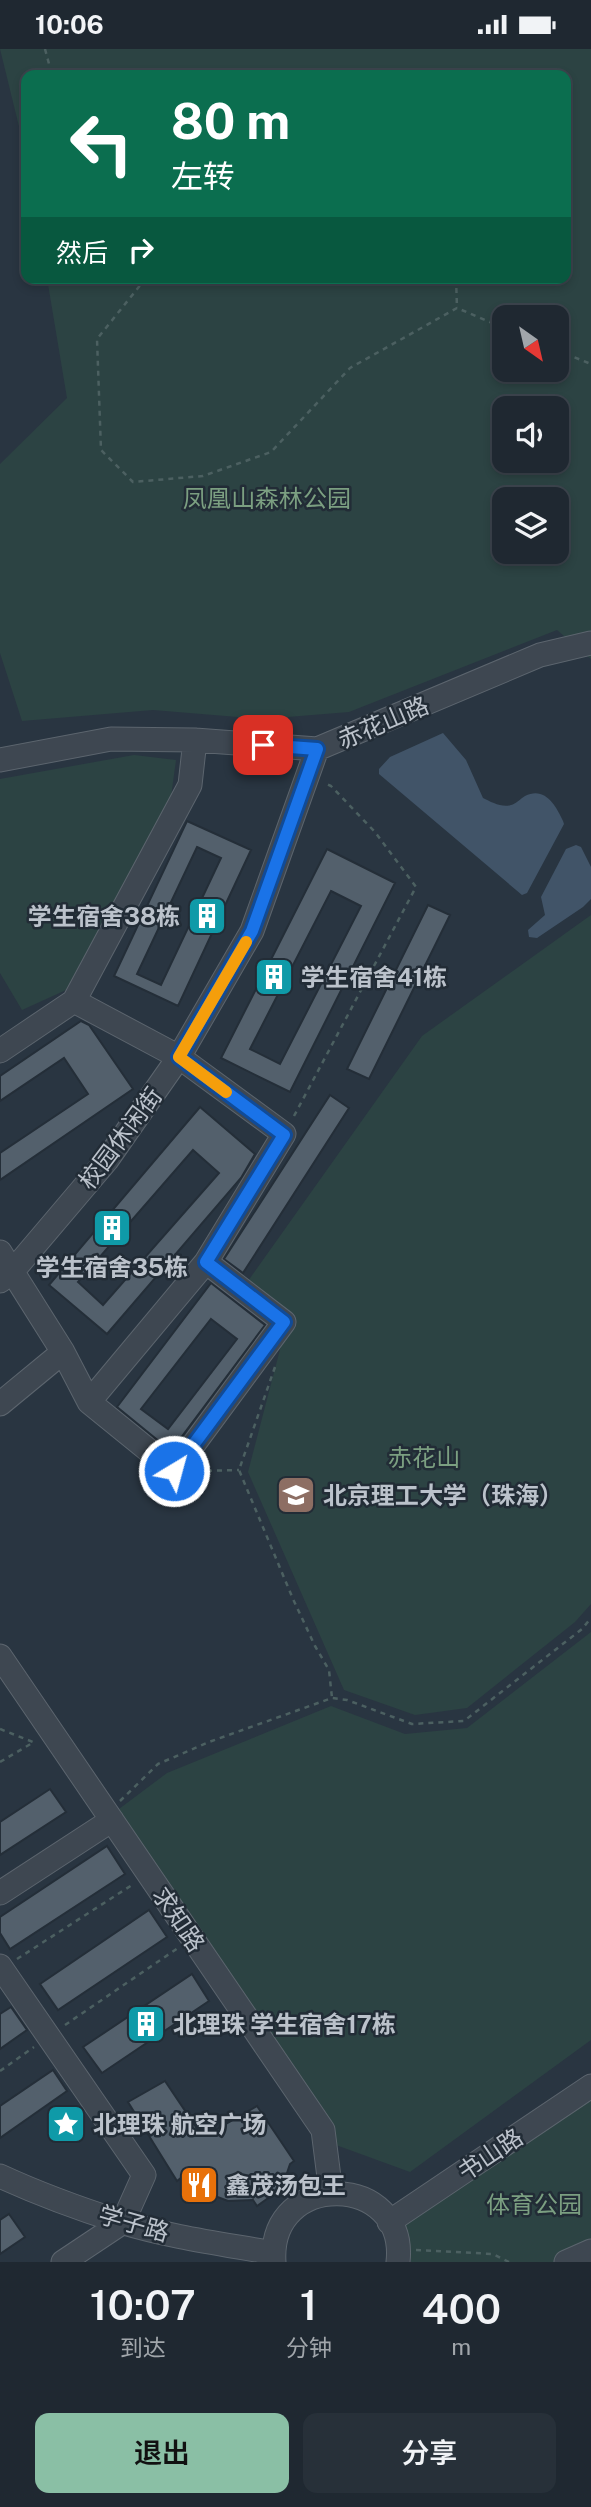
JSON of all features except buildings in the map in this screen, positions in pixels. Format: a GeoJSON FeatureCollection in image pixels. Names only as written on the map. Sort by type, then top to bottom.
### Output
{"type":"FeatureCollection","features":[{"type":"Feature","properties":{"kind":"street","name":"赤花山路"},"geometry":{"type":"LineString","coordinates":[[0,760],[111,739],[195,740],[317,749],[540,655],[591,643]]}},
{"type":"Feature","properties":{"kind":"street"},"geometry":{"type":"LineString","coordinates":[[0,1051],[74,1001],[190,785],[195,740]]}},
{"type":"Feature","properties":{"kind":"street","name":"校园休闲街"},"geometry":{"type":"LineString","coordinates":[[4,1268],[107,1160],[179,1057],[252,931],[317,749]]}},
{"type":"Feature","properties":{"kind":"street"},"geometry":{"type":"LineString","coordinates":[[74,1001],[179,1057],[284,1135],[206,1262],[89,1402]]}},
{"type":"Feature","properties":{"kind":"street"},"geometry":{"type":"LineString","coordinates":[[4,1268],[63,1352],[89,1402],[174,1471],[284,1322],[206,1262]]}},
{"type":"Feature","properties":{"kind":"street"},"geometry":{"type":"LineString","coordinates":[[0,1404],[63,1352]]}},
{"type":"Feature","properties":{"kind":"street","name":"求知路"},"geometry":{"type":"LineString","coordinates":[[0,1656],[43,1737],[109,1815],[323,2130],[331,2193]]}},
{"type":"Feature","properties":{"kind":"street"},"geometry":{"type":"LineString","coordinates":[[0,1893],[109,1815]]}},
{"type":"Feature","properties":{"kind":"street"},"geometry":{"type":"LineString","coordinates":[[1,1968],[144,2175],[122,2222],[63,2262]]}},
{"type":"Feature","properties":{"kind":"street","name":"书山路"},"geometry":{"type":"LineString","coordinates":[[389,2222],[591,2086]]}},
{"type":"Feature","properties":{"kind":"street","name":"学子路"},"geometry":{"type":"LineString","coordinates":[[0,2176],[122,2222],[274,2257]]}},
{"type":"Feature","properties":{"kind":"street"},"geometry":{"type":"LineString","coordinates":[[274,2257],[276,2238],[291,2212],[303,2202],[331,2193],[345,2193],[371,2203],[389,2222],[398,2255]]}},
{"type":"Feature","properties":{"kind":"street"},"geometry":{"type":"LineString","coordinates":[[566,2262],[591,2251]]}},
{"type":"Feature","properties":{"kind":"path"},"geometry":{"type":"LineString","coordinates":[[45,49],[51,70]]}},
{"type":"Feature","properties":{"kind":"path"},"geometry":{"type":"LineString","coordinates":[[141,284],[97,339],[101,450],[133,482],[203,476],[271,452],[350,368],[457,308]]}},
{"type":"Feature","properties":{"kind":"path"},"geometry":{"type":"LineString","coordinates":[[456,284],[457,308]]}},
{"type":"Feature","properties":{"kind":"path"},"geometry":{"type":"LineString","coordinates":[[457,308],[492,323]]}},
{"type":"Feature","properties":{"kind":"path"},"geometry":{"type":"LineString","coordinates":[[569,355],[591,364]]}},
{"type":"Feature","properties":{"kind":"path"},"geometry":{"type":"LineString","coordinates":[[284,1135],[416,887],[375,832],[331,786],[308,776]]}},
{"type":"Feature","properties":{"kind":"path"},"geometry":{"type":"LineString","coordinates":[[276,1366],[239,1470],[293,1599],[329,1670],[332,1698]]}},
{"type":"Feature","properties":{"kind":"path"},"geometry":{"type":"LineString","coordinates":[[174,1471],[239,1470]]}},
{"type":"Feature","properties":{"kind":"path"},"geometry":{"type":"LineString","coordinates":[[109,1815],[158,1764],[209,1742],[332,1698],[347,1700],[412,1724],[464,1721],[582,1629],[591,1618]]}},
{"type":"Feature","properties":{"kind":"path"},"geometry":{"type":"LineString","coordinates":[[0,1729],[43,1737]]}},
{"type":"Feature","properties":{"kind":"path"},"geometry":{"type":"LineString","coordinates":[[0,1762],[43,1737]]}},
{"type":"Feature","properties":{"kind":"path"},"geometry":{"type":"LineString","coordinates":[[1,1968],[149,1874]]}},
{"type":"Feature","properties":{"kind":"path"},"geometry":{"type":"LineString","coordinates":[[0,2071],[192,1938]]}},
{"type":"Feature","properties":{"kind":"path"},"geometry":{"type":"LineString","coordinates":[[398,2255],[493,2254],[509,2262]]}},
{"type":"Feature","properties":{"kind":"green space","name":"凤凰山森林公园"},"geometry":{"type":"Polygon","coordinates":[[[0,49],[591,49],[591,659],[557,630],[349,712],[263,719],[153,710],[22,721],[0,653],[0,464],[67,398],[48,284],[571,284],[571,70],[21,70],[21,135],[0,49]]]}},
{"type":"Feature","properties":{"kind":"green space"},"geometry":{"type":"Polygon","coordinates":[[[134,755],[176,760],[171,797],[66,990],[22,1010],[0,973],[0,779],[134,755]]]}},
{"type":"Feature","properties":{"kind":"green space","name":"赤花山"},"geometry":{"type":"Polygon","coordinates":[[[591,915],[591,1604],[575,1622],[467,1708],[415,1715],[344,1690],[248,1472],[289,1315],[248,1281],[422,1036],[591,915]]]}},
{"type":"Feature","properties":{"kind":"green space"},"geometry":{"type":"Polygon","coordinates":[[[591,1632],[591,2040],[410,2172],[336,2145],[115,1812],[167,1773],[331,1706],[405,1734],[467,1728],[591,1632]]]}},
{"type":"Feature","properties":{"kind":"green space","name":"体育公园"},"geometry":{"type":"Polygon","coordinates":[[[591,2096],[591,2262],[411,2262],[405,2225],[591,2096]]]}},
{"type":"Feature","properties":{"kind":"water"},"geometry":{"type":"Polygon","coordinates":[[[443,733],[466,760],[483,798],[508,806],[525,796],[538,794],[549,799],[560,815],[564,824],[527,893],[522,895],[379,774],[379,769],[390,757],[443,733]]]}},
{"type":"Feature","properties":{"kind":"water"},"geometry":{"type":"Polygon","coordinates":[[[576,845],[581,847],[591,867],[591,899],[537,938],[529,937],[528,930],[545,915],[541,897],[566,849],[576,845]]]}},
{"type":"Feature","properties":{"kind":"slow traffic"},"geometry":{"type":"LineString","coordinates":[[226,1092],[179,1057],[246,942]]}},
{"type":"Feature","properties":{"kind":"place","name":"学生宿舍38栋"},"geometry":{"type":"Point","coordinates":[207,916]}},
{"type":"Feature","properties":{"kind":"place","name":"学生宿舍41栋"},"geometry":{"type":"Point","coordinates":[274,977]}},
{"type":"Feature","properties":{"kind":"place","name":"学生宿舍35栋"},"geometry":{"type":"Point","coordinates":[112,1228]}},
{"type":"Feature","properties":{"kind":"place","name":"北京理工大学（珠海）"},"geometry":{"type":"Point","coordinates":[296,1495]}},
{"type":"Feature","properties":{"kind":"place","name":"北理珠 学生宿舍17栋"},"geometry":{"type":"Point","coordinates":[146,2024]}},
{"type":"Feature","properties":{"kind":"place","name":"北理珠 航空广场"},"geometry":{"type":"Point","coordinates":[66,2124]}},
{"type":"Feature","properties":{"kind":"place","name":"鑫茂汤包王"},"geometry":{"type":"Point","coordinates":[199,2185]}},
{"type":"Feature","properties":{"kind":"route"},"geometry":{"type":"LineString","coordinates":[[174,1471],[284,1322],[206,1262],[284,1135],[179,1057],[252,931],[317,749],[263,745]]}}]}
